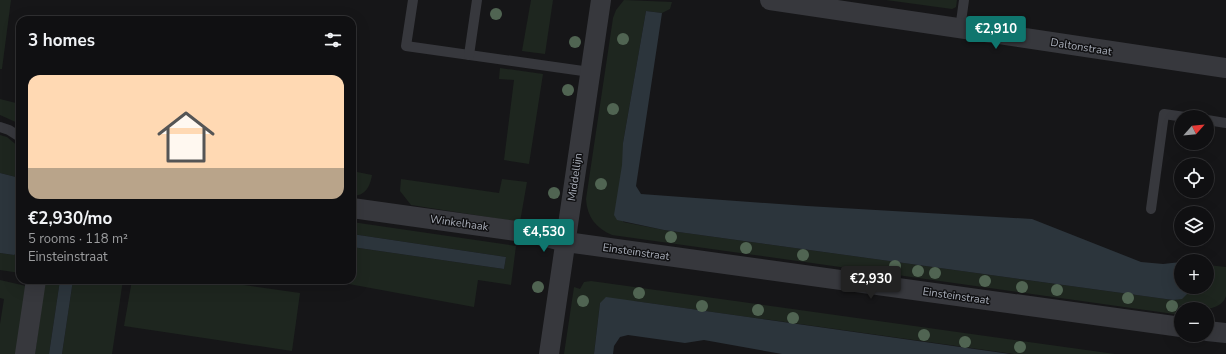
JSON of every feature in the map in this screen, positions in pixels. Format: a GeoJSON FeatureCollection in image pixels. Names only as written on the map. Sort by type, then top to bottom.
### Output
{"type":"FeatureCollection","features":[{"type":"Feature","properties":{"kind":"street","name":"Middellijn"},"geometry":{"type":"LineString","coordinates":[[549,354],[601,0]]}},
{"type":"Feature","properties":{"kind":"street","name":"Daltonstraat"},"geometry":{"type":"LineString","coordinates":[[770,0],[1226,68]]}},
{"type":"Feature","properties":{"kind":"street","name":"Winkelhaak"},"geometry":{"type":"LineString","coordinates":[[356,209],[531,233],[566,242]]}},
{"type":"Feature","properties":{"kind":"street","name":"Einsteinstraat"},"geometry":{"type":"LineString","coordinates":[[566,242],[1174,326]]}},
{"type":"Feature","properties":{"kind":"street"},"geometry":{"type":"LineString","coordinates":[[25,354],[35,284]]}},
{"type":"Feature","properties":{"kind":"street"},"geometry":{"type":"LineString","coordinates":[[1214,331],[1226,333]]}},
{"type":"Feature","properties":{"kind":"lane"},"geometry":{"type":"LineString","coordinates":[[413,0],[406,46],[590,72]]}},
{"type":"Feature","properties":{"kind":"lane"},"geometry":{"type":"LineString","coordinates":[[469,55],[477,0]]}},
{"type":"Feature","properties":{"kind":"lane"},"geometry":{"type":"LineString","coordinates":[[960,29],[964,0]]}},
{"type":"Feature","properties":{"kind":"lane"},"geometry":{"type":"LineString","coordinates":[[1151,209],[1164,114],[1174,115]]}},
{"type":"Feature","properties":{"kind":"lane"},"geometry":{"type":"LineString","coordinates":[[1214,121],[1226,123]]}},
{"type":"Feature","properties":{"kind":"lane"},"geometry":{"type":"LineString","coordinates":[[0,127],[16,134]]}},
{"type":"Feature","properties":{"kind":"shaded area"},"geometry":{"type":"Polygon","coordinates":[[[0,0],[11,0],[2,69],[0,69],[0,0]]]}},
{"type":"Feature","properties":{"kind":"shaded area"},"geometry":{"type":"Polygon","coordinates":[[[531,0],[553,0],[545,54],[522,51],[531,0]]]}},
{"type":"Feature","properties":{"kind":"shaded area"},"geometry":{"type":"Polygon","coordinates":[[[624,0],[672,2],[670,9],[662,13],[646,11],[623,143],[623,222],[664,230],[1173,300],[1185,294],[1214,294],[1214,266],[1226,267],[1226,296],[1219,305],[1214,308],[1214,302],[1174,302],[1174,314],[612,235],[601,229],[593,221],[588,211],[586,199],[613,18],[616,10],[624,0]]]}},
{"type":"Feature","properties":{"kind":"shaded area"},"geometry":{"type":"Polygon","coordinates":[[[886,0],[957,0],[956,7],[952,9],[886,0]]]}},
{"type":"Feature","properties":{"kind":"shaded area"},"geometry":{"type":"Polygon","coordinates":[[[646,11],[662,13],[636,186],[641,194],[807,206],[1032,219],[1141,262],[1163,264],[1174,263],[1174,294],[1187,294],[1182,299],[1173,300],[664,230],[617,220],[614,215],[622,165],[623,143],[646,11]]]}},
{"type":"Feature","properties":{"kind":"shaded area"},"geometry":{"type":"Polygon","coordinates":[[[500,68],[543,74],[529,164],[504,160],[514,80],[499,79],[500,68]]]}},
{"type":"Feature","properties":{"kind":"shaded area"},"geometry":{"type":"Polygon","coordinates":[[[0,99],[16,103],[16,122],[0,115],[0,99]]]}},
{"type":"Feature","properties":{"kind":"shaded area"},"geometry":{"type":"Polygon","coordinates":[[[0,135],[7,137],[16,145],[16,177],[0,173],[0,135]]]}},
{"type":"Feature","properties":{"kind":"shaded area"},"geometry":{"type":"Polygon","coordinates":[[[356,172],[372,175],[370,183],[364,193],[357,196],[356,172]]]}},
{"type":"Feature","properties":{"kind":"shaded area"},"geometry":{"type":"Polygon","coordinates":[[[0,173],[16,177],[16,254],[14,255],[0,253],[0,173]]]}},
{"type":"Feature","properties":{"kind":"shaded area"},"geometry":{"type":"Polygon","coordinates":[[[401,179],[499,193],[502,179],[527,182],[520,222],[411,205],[400,191],[401,179]]]}},
{"type":"Feature","properties":{"kind":"shaded area"},"geometry":{"type":"Polygon","coordinates":[[[356,223],[516,246],[511,285],[478,280],[474,307],[349,284],[356,284],[356,248],[504,269],[506,257],[356,235],[356,223]]]}},
{"type":"Feature","properties":{"kind":"shaded area"},"geometry":{"type":"Polygon","coordinates":[[[356,235],[506,257],[504,269],[356,248],[356,235]]]}},
{"type":"Feature","properties":{"kind":"shaded area"},"geometry":{"type":"Polygon","coordinates":[[[0,253],[14,255],[16,254],[16,272],[0,270],[0,253]]]}},
{"type":"Feature","properties":{"kind":"shaded area"},"geometry":{"type":"Polygon","coordinates":[[[0,280],[26,286],[16,354],[0,354],[0,324],[4,299],[0,298],[0,280]]]}},
{"type":"Feature","properties":{"kind":"shaded area"},"geometry":{"type":"Polygon","coordinates":[[[591,281],[1115,354],[1014,354],[634,301],[600,303],[594,354],[564,354],[574,287],[580,289],[584,282],[591,281]]]}},
{"type":"Feature","properties":{"kind":"shaded area"},"geometry":{"type":"Polygon","coordinates":[[[44,284],[59,284],[49,354],[35,354],[44,284]]]}},
{"type":"Feature","properties":{"kind":"shaded area"},"geometry":{"type":"Polygon","coordinates":[[[59,284],[72,284],[62,354],[49,354],[59,284]]]}},
{"type":"Feature","properties":{"kind":"shaded area"},"geometry":{"type":"Polygon","coordinates":[[[72,284],[122,284],[112,354],[62,354],[72,284]]]}},
{"type":"Feature","properties":{"kind":"shaded area"},"geometry":{"type":"Polygon","coordinates":[[[131,284],[236,284],[300,293],[292,351],[124,326],[131,284]]]}},
{"type":"Feature","properties":{"kind":"shaded area"},"geometry":{"type":"Polygon","coordinates":[[[606,297],[1010,354],[782,354],[704,340],[685,343],[628,335],[620,337],[614,346],[613,354],[594,354],[600,303],[606,297]]]}}]}
